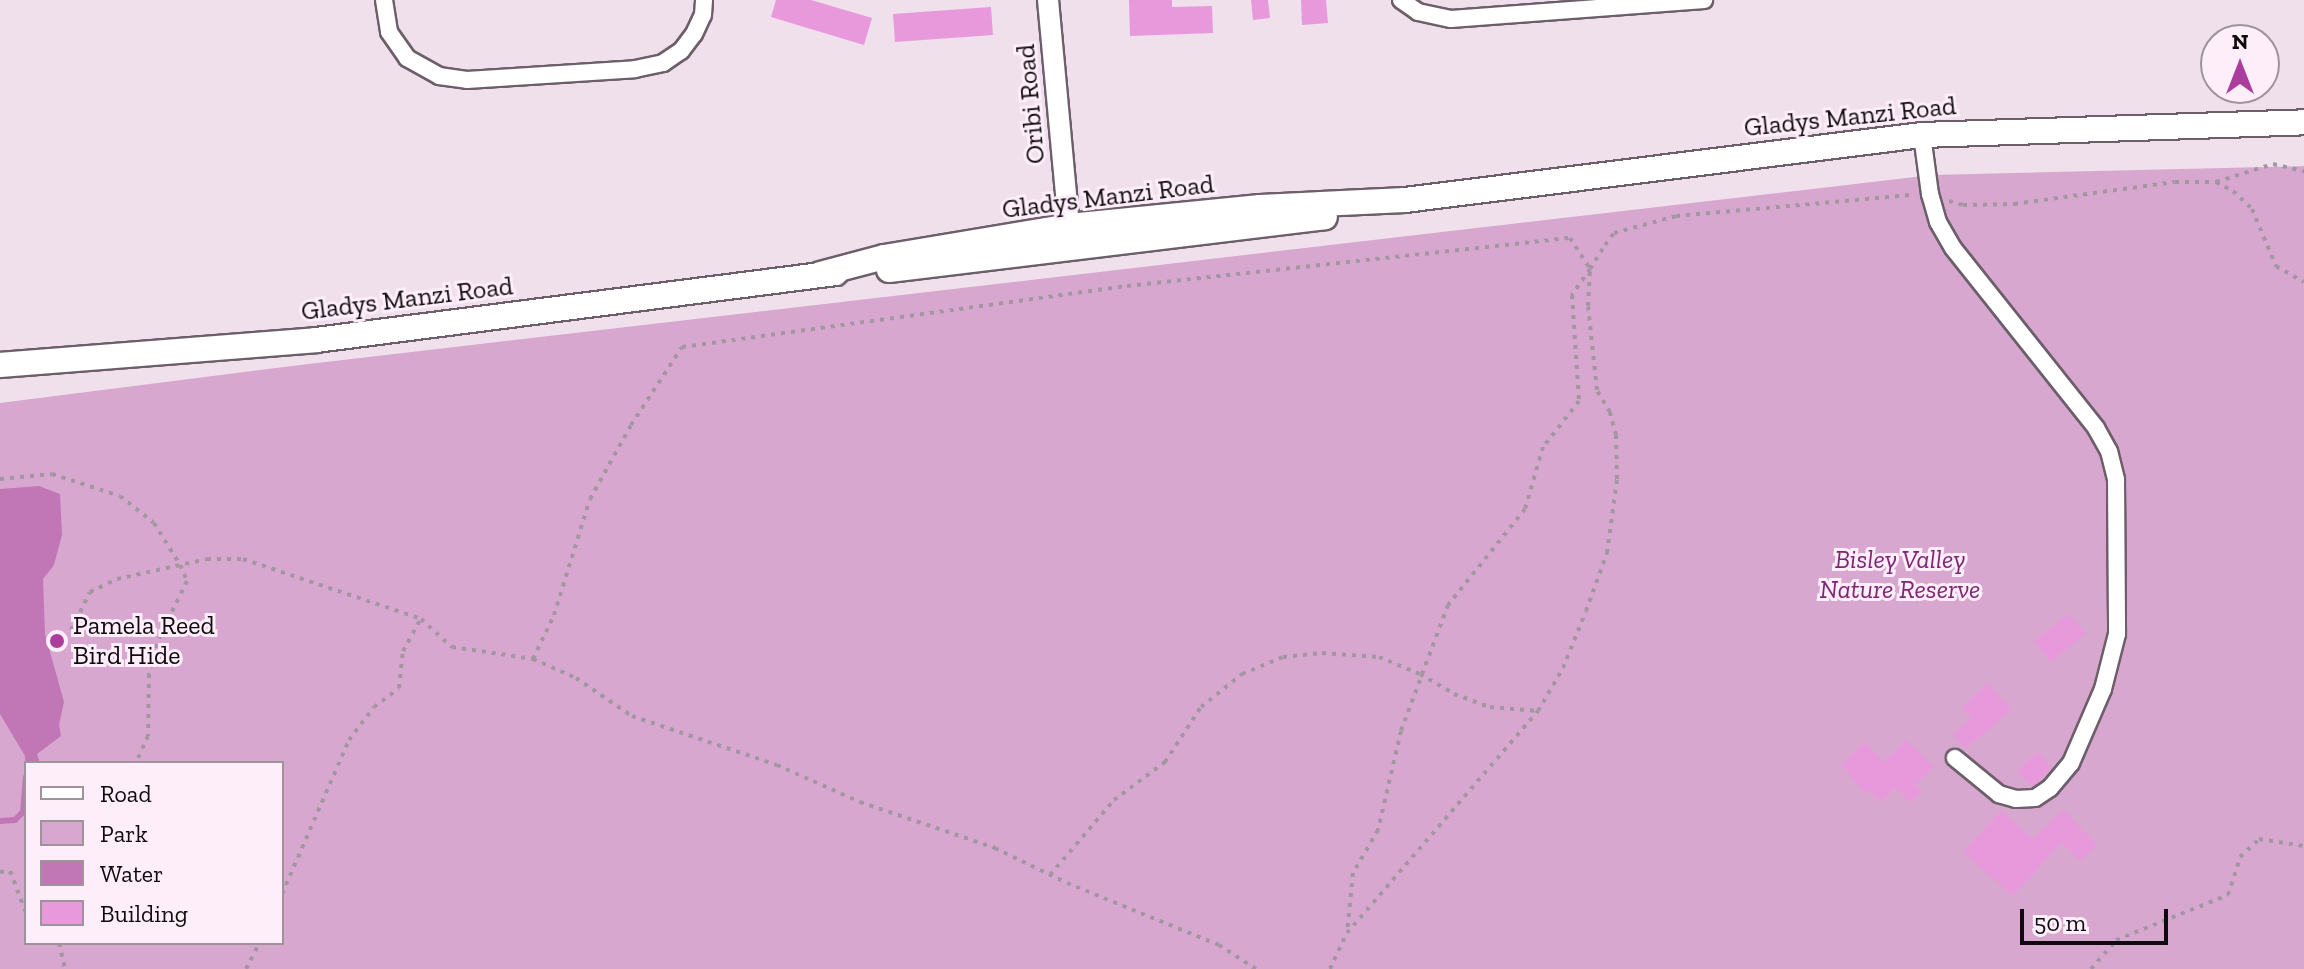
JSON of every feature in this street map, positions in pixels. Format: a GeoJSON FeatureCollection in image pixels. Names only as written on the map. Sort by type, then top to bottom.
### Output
{"type":"FeatureCollection","features":[{"type":"Feature","properties":{"kind":"main road","name":"Gladys Manzi Road"},"geometry":{"type":"LineString","coordinates":[[0,365],[316,340],[820,274],[952,265],[1070,238],[1352,214],[1405,200],[1922,135],[2304,122]]}},
{"type":"Feature","properties":{"kind":"street"},"geometry":{"type":"LineString","coordinates":[[384,0],[389,32],[407,58],[439,76],[467,80],[635,69],[663,63],[681,51],[694,34],[703,15],[704,0]]}},
{"type":"Feature","properties":{"kind":"street","name":"Oribi Road"},"geometry":{"type":"LineString","coordinates":[[1048,0],[1070,238]]}},
{"type":"Feature","properties":{"kind":"street"},"geometry":{"type":"LineString","coordinates":[[1401,0],[1418,12],[1451,19],[1704,0]]}},
{"type":"Feature","properties":{"kind":"street"},"geometry":{"type":"LineString","coordinates":[[1922,135],[1930,194],[1938,222],[1953,248],[2096,428],[2109,451],[2116,480],[2117,634],[2103,689],[2071,763],[2050,788],[2035,798],[2016,799],[1999,794],[1955,758]]}},
{"type":"Feature","properties":{"kind":"path"},"geometry":{"type":"LineString","coordinates":[[1347,933],[1353,873],[1378,830],[1420,674],[1448,605],[1525,509],[1543,447],[1579,401],[1572,295],[1614,233],[1637,224],[1676,216],[1930,194],[1963,205],[2014,204],[2175,182],[2216,182],[2273,164],[2304,171]]}},
{"type":"Feature","properties":{"kind":"path"},"geometry":{"type":"LineString","coordinates":[[2216,182],[2233,191],[2252,209],[2276,266],[2304,282]]}},
{"type":"Feature","properties":{"kind":"path"},"geometry":{"type":"LineString","coordinates":[[533,659],[554,615],[590,499],[631,425],[682,347],[1111,288],[1570,238],[1590,269],[1591,354],[1597,390],[1610,412],[1616,435],[1617,479],[1607,553],[1563,668],[1538,711],[1347,933],[1330,969]]}},
{"type":"Feature","properties":{"kind":"path"},"geometry":{"type":"LineString","coordinates":[[0,479],[52,474],[120,496],[154,523],[180,565],[187,581],[156,644],[149,674],[148,736],[137,761]]}},
{"type":"Feature","properties":{"kind":"path"},"geometry":{"type":"LineString","coordinates":[[71,630],[90,592],[117,579],[207,559],[243,559],[421,619],[452,647],[533,659],[576,678],[632,716],[777,765],[860,802],[995,848],[1050,875],[1219,945],[1256,969]]}},
{"type":"Feature","properties":{"kind":"path"},"geometry":{"type":"LineString","coordinates":[[284,889],[349,740],[374,707],[399,688],[403,651],[421,619]]}},
{"type":"Feature","properties":{"kind":"path"},"geometry":{"type":"LineString","coordinates":[[1050,875],[1114,800],[1165,762],[1201,707],[1242,674],[1283,657],[1322,653],[1379,657],[1420,674],[1454,694],[1490,707],[1538,711]]}},
{"type":"Feature","properties":{"kind":"path"},"geometry":{"type":"LineString","coordinates":[[2091,969],[2116,940],[2228,895],[2240,857],[2259,839],[2304,846]]}},
{"type":"Feature","properties":{"kind":"path"},"geometry":{"type":"LineString","coordinates":[[0,872],[10,871],[24,908]]}},
{"type":"Feature","properties":{"kind":"path"},"geometry":{"type":"LineString","coordinates":[[59,945],[65,969]]}},
{"type":"Feature","properties":{"kind":"path"},"geometry":{"type":"LineString","coordinates":[[246,969],[258,945]]}},
{"type":"Feature","properties":{"kind":"green space","name":"Bisley Valley Nature Reserve"},"geometry":{"type":"Polygon","coordinates":[[[2304,166],[2304,969],[0,969],[0,403],[300,365],[1932,175],[2304,166]]]}},
{"type":"Feature","properties":{"kind":"water"},"geometry":{"type":"Polygon","coordinates":[[[39,486],[60,494],[62,535],[54,565],[43,579],[45,634],[64,702],[59,725],[61,736],[37,754],[39,761],[25,761],[0,714],[0,489],[39,486]]]}},
{"type":"Feature","properties":{"kind":"building"},"geometry":{"type":"Polygon","coordinates":[[[776,0],[811,0],[872,18],[864,45],[771,17],[776,0]]]}},
{"type":"Feature","properties":{"kind":"building"},"geometry":{"type":"Polygon","coordinates":[[[1129,0],[1172,0],[1172,7],[1212,6],[1213,33],[1130,36],[1129,0]]]}},
{"type":"Feature","properties":{"kind":"building"},"geometry":{"type":"Polygon","coordinates":[[[1251,0],[1268,0],[1270,18],[1253,20],[1251,0]]]}},
{"type":"Feature","properties":{"kind":"building"},"geometry":{"type":"Polygon","coordinates":[[[1301,0],[1326,0],[1328,23],[1302,25],[1301,0]]]}},
{"type":"Feature","properties":{"kind":"building"},"geometry":{"type":"Polygon","coordinates":[[[991,7],[993,35],[895,42],[893,14],[991,7]]]}},
{"type":"Feature","properties":{"kind":"building"},"geometry":{"type":"Polygon","coordinates":[[[2069,614],[2085,634],[2051,662],[2034,641],[2069,614]]]}},
{"type":"Feature","properties":{"kind":"building"},"geometry":{"type":"Polygon","coordinates":[[[1987,683],[2012,709],[1966,748],[1953,735],[1972,718],[1962,708],[1987,683]]]}},
{"type":"Feature","properties":{"kind":"building"},"geometry":{"type":"Polygon","coordinates":[[[1906,740],[1933,767],[1915,785],[1922,792],[1911,803],[1895,787],[1881,802],[1870,790],[1866,794],[1842,765],[1865,742],[1884,762],[1906,740]]]}},
{"type":"Feature","properties":{"kind":"building"},"geometry":{"type":"Polygon","coordinates":[[[2038,752],[2052,768],[2032,787],[2017,771],[2038,752]]]}},
{"type":"Feature","properties":{"kind":"building"},"geometry":{"type":"Polygon","coordinates":[[[2064,810],[2097,845],[2080,861],[2062,842],[2013,896],[1963,852],[2001,811],[2033,839],[2064,810]]]}},
{"type":"Feature","properties":{"kind":"waterway"},"geometry":{"type":"LineString","coordinates":[[0,821],[15,820],[23,812],[24,800]]}},
{"type":"Feature","properties":{"kind":"place","name":"Pamela Reed Bird Hide"},"geometry":{"type":"Point","coordinates":[57,641]}}]}
